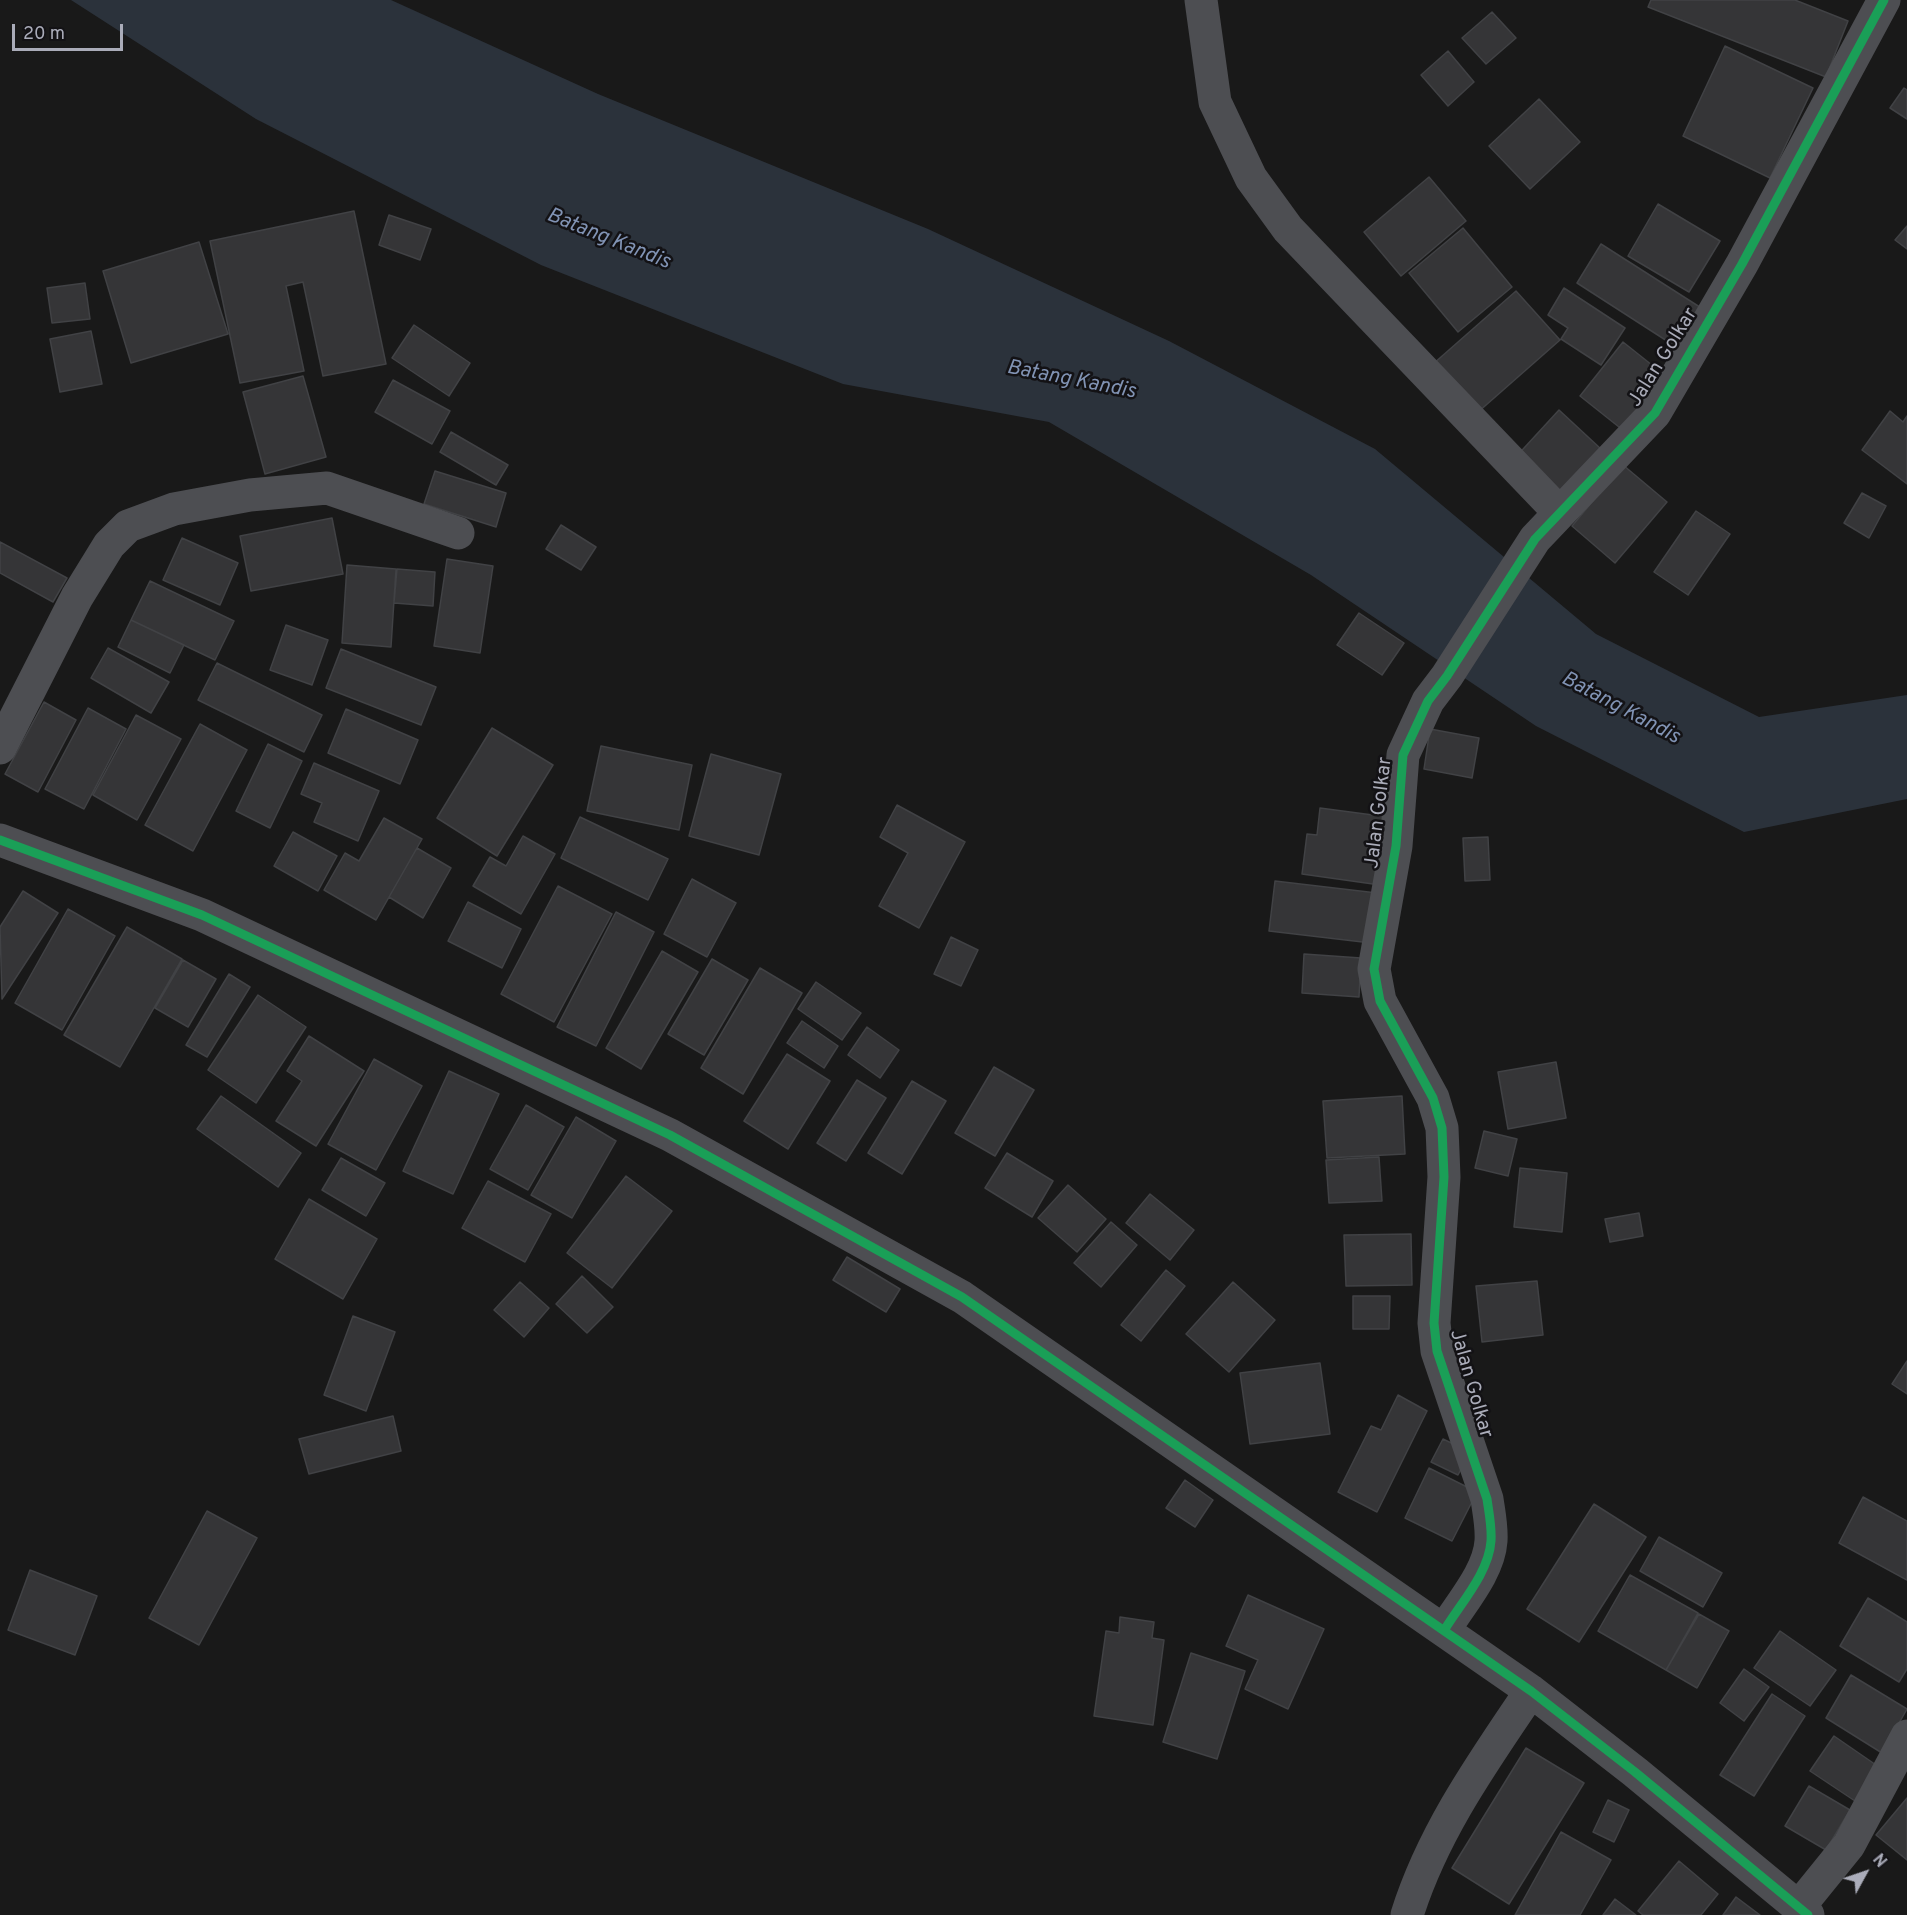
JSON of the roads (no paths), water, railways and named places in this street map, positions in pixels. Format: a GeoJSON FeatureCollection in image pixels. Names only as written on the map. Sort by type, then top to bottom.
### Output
{"type":"FeatureCollection","features":[{"type":"Feature","properties":{"kind":"street"},"geometry":{"type":"LineString","coordinates":[[1201,0],[1215,102],[1251,178],[1288,229],[1558,512]]}},
{"type":"Feature","properties":{"kind":"street","name":"Jalan Golkar"},"geometry":{"type":"LineString","coordinates":[[1445,1629],[1485,1565],[1491,1543],[1490,1521],[1487,1499],[1437,1351],[1434,1323],[1444,1177],[1442,1128],[1433,1098],[1380,1001],[1374,969],[1396,846],[1404,755],[1428,701],[1447,676],[1535,538],[1655,413],[1742,264],[1884,0]]}},
{"type":"Feature","properties":{"kind":"street"},"geometry":{"type":"LineString","coordinates":[[0,748],[77,597],[110,545],[128,526],[174,509],[250,495],[327,488],[458,533]]}},
{"type":"Feature","properties":{"kind":"street"},"geometry":{"type":"LineString","coordinates":[[0,840],[202,915],[681,1141],[962,1297],[1445,1629],[1531,1691],[1635,1772],[1803,1911],[1849,1845],[1907,1736]]}},
{"type":"Feature","properties":{"kind":"street"},"geometry":{"type":"LineString","coordinates":[[1407,1915],[1417,1883],[1460,1796],[1531,1691]]}},
{"type":"Feature","properties":{"kind":"water","name":"Batang Kandis"},"geometry":{"type":"Polygon","coordinates":[[[71,0],[391,0],[598,94],[928,229],[1169,341],[1375,449],[1596,634],[1759,717],[1907,695],[1907,799],[1744,832],[1536,726],[1311,575],[1049,422],[843,384],[541,265],[256,119],[71,0]]]}}]}
